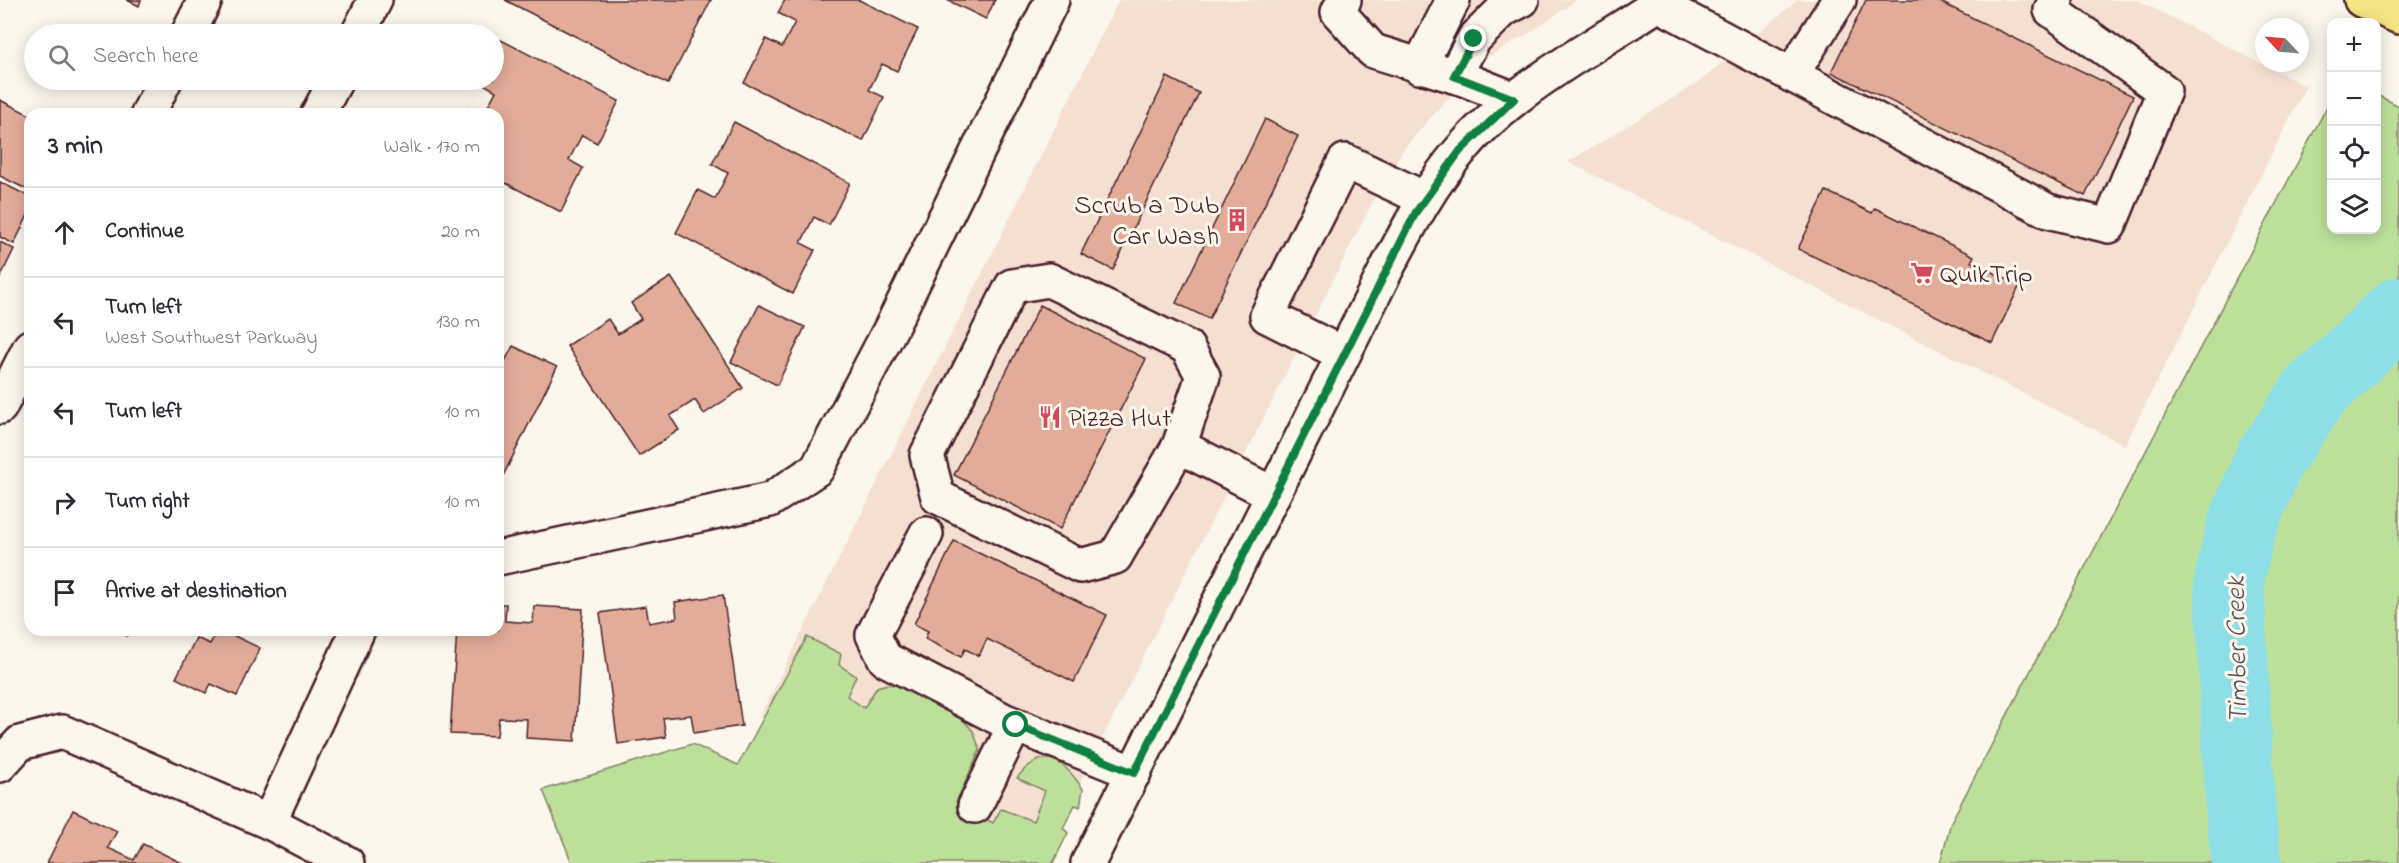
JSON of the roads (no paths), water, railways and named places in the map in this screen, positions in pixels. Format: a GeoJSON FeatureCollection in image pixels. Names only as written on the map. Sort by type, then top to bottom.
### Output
{"type":"FeatureCollection","features":[{"type":"Feature","properties":{"kind":"street"},"geometry":{"type":"LineString","coordinates":[[193,24],[205,0]]}},
{"type":"Feature","properties":{"kind":"street"},"geometry":{"type":"LineString","coordinates":[[363,24],[375,0]]}},
{"type":"Feature","properties":{"kind":"street"},"geometry":{"type":"LineString","coordinates":[[504,557],[770,500],[817,469],[892,326],[1052,0]]}},
{"type":"Feature","properties":{"kind":"street"},"geometry":{"type":"LineString","coordinates":[[1344,0],[1338,12],[1373,51],[1454,76],[1514,99]]}},
{"type":"Feature","properties":{"kind":"street"},"geometry":{"type":"LineString","coordinates":[[1419,66],[1453,0]]}},
{"type":"Feature","properties":{"kind":"street"},"geometry":{"type":"LineString","coordinates":[[1454,76],[1474,39],[1503,10],[1522,0]]}},
{"type":"Feature","properties":{"kind":"street"},"geometry":{"type":"LineString","coordinates":[[1791,75],[1839,0]]}},
{"type":"Feature","properties":{"kind":"street"},"geometry":{"type":"LineString","coordinates":[[1088,863],[1343,354],[1425,199],[1460,151],[1514,99],[1545,75],[1661,2],[1791,75],[2048,211],[2109,226],[2164,91],[2045,3]]}},
{"type":"Feature","properties":{"kind":"street"},"geometry":{"type":"LineString","coordinates":[[151,108],[160,90]]}},
{"type":"Feature","properties":{"kind":"street"},"geometry":{"type":"LineString","coordinates":[[321,108],[331,90]]}},
{"type":"Feature","properties":{"kind":"street"},"geometry":{"type":"LineString","coordinates":[[1343,354],[1267,316],[1345,160],[1425,199]]}},
{"type":"Feature","properties":{"kind":"street"},"geometry":{"type":"LineString","coordinates":[[1049,280],[1187,347],[1203,376],[1179,446],[1115,557],[1080,566],[938,497],[927,455],[1012,286],[1049,280]]}},
{"type":"Feature","properties":{"kind":"street"},"geometry":{"type":"LineString","coordinates":[[0,407],[24,359]]}},
{"type":"Feature","properties":{"kind":"street"},"geometry":{"type":"LineString","coordinates":[[1179,446],[1273,494]]}},
{"type":"Feature","properties":{"kind":"street"},"geometry":{"type":"LineString","coordinates":[[926,534],[873,635],[885,659],[1016,725],[1134,773]]}},
{"type":"Feature","properties":{"kind":"street"},"geometry":{"type":"LineString","coordinates":[[269,822],[355,636]]}},
{"type":"Feature","properties":{"kind":"street"},"geometry":{"type":"LineString","coordinates":[[975,806],[1016,725]]}},
{"type":"Feature","properties":{"kind":"street"},"geometry":{"type":"LineString","coordinates":[[0,765],[20,743],[62,732],[269,822],[347,863]]}},
{"type":"Feature","properties":{"kind":"waterway","name":"Timber Creek"},"geometry":{"type":"LineString","coordinates":[[2247,863],[2241,817],[2229,580],[2241,529],[2269,460],[2315,392],[2399,312]]}},
{"type":"Feature","properties":{"kind":"place","name":"Scrub a Dub Car Wash"},"geometry":{"type":"Point","coordinates":[1237,220]}},
{"type":"Feature","properties":{"kind":"place","name":"QuikTrip"},"geometry":{"type":"Point","coordinates":[1922,273]}},
{"type":"Feature","properties":{"kind":"place","name":"Pizza Hut"},"geometry":{"type":"Point","coordinates":[1050,417]}}]}
